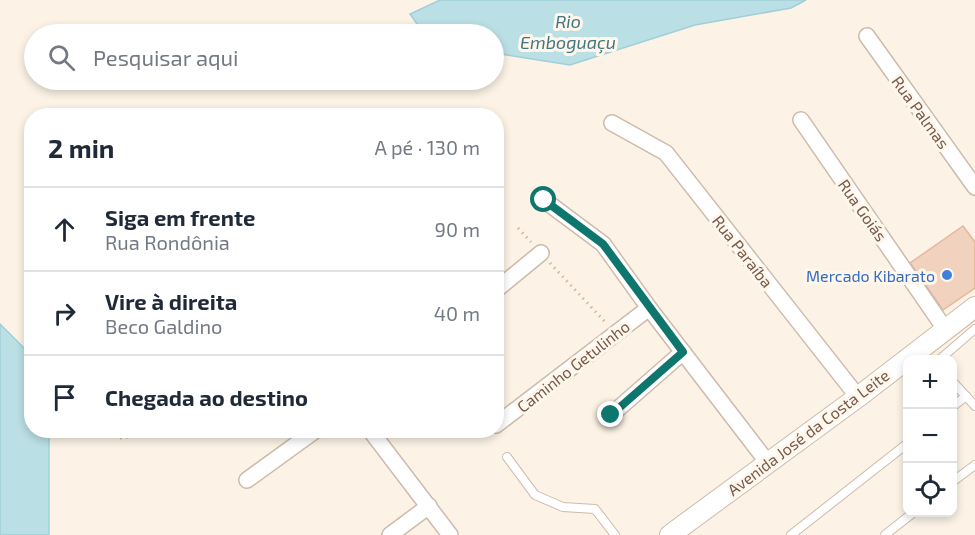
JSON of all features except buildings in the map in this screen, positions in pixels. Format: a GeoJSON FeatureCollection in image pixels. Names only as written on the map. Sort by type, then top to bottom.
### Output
{"type":"FeatureCollection","features":[{"type":"Feature","properties":{"kind":"street","name":"Rua Palmas"},"geometry":{"type":"LineString","coordinates":[[867,36],[975,188]]}},
{"type":"Feature","properties":{"kind":"street","name":"Rua Goiás"},"geometry":{"type":"LineString","coordinates":[[801,120],[945,329]]}},
{"type":"Feature","properties":{"kind":"street","name":"Rua Paraíba"},"geometry":{"type":"LineString","coordinates":[[612,123],[666,153],[858,397]]}},
{"type":"Feature","properties":{"kind":"street"},"geometry":{"type":"LineString","coordinates":[[544,200],[603,244],[768,463]]}},
{"type":"Feature","properties":{"kind":"street"},"geometry":{"type":"LineString","coordinates":[[504,283],[541,253]]}},
{"type":"Feature","properties":{"kind":"street","name":"Avenida José da Costa Leite"},"geometry":{"type":"LineString","coordinates":[[932,355],[945,329],[975,307]]}},
{"type":"Feature","properties":{"kind":"street","name":"Caminho Getulinho"},"geometry":{"type":"LineString","coordinates":[[504,419],[649,308]]}},
{"type":"Feature","properties":{"kind":"street"},"geometry":{"type":"LineString","coordinates":[[611,415],[683,352]]}},
{"type":"Feature","properties":{"kind":"street","name":"Avenida José da Costa Leite"},"geometry":{"type":"LineString","coordinates":[[670,535],[858,397],[903,371]]}},
{"type":"Feature","properties":{"kind":"street"},"geometry":{"type":"LineString","coordinates":[[247,480],[305,438]]}},
{"type":"Feature","properties":{"kind":"street"},"geometry":{"type":"LineString","coordinates":[[376,438],[450,535]]}},
{"type":"Feature","properties":{"kind":"street"},"geometry":{"type":"LineString","coordinates":[[390,535],[429,506]]}},
{"type":"Feature","properties":{"kind":"lane"},"geometry":{"type":"LineString","coordinates":[[932,355],[975,329]]}},
{"type":"Feature","properties":{"kind":"lane"},"geometry":{"type":"LineString","coordinates":[[957,386],[975,406]]}},
{"type":"Feature","properties":{"kind":"lane"},"geometry":{"type":"LineString","coordinates":[[957,403],[966,396]]}},
{"type":"Feature","properties":{"kind":"lane"},"geometry":{"type":"LineString","coordinates":[[791,535],[903,447]]}},
{"type":"Feature","properties":{"kind":"lane"},"geometry":{"type":"LineString","coordinates":[[507,457],[535,495],[563,507],[595,509],[615,535]]}},
{"type":"Feature","properties":{"kind":"lane"},"geometry":{"type":"LineString","coordinates":[[957,478],[975,465]]}},
{"type":"Feature","properties":{"kind":"lane"},"geometry":{"type":"LineString","coordinates":[[885,535],[909,517]]}},
{"type":"Feature","properties":{"kind":"path"},"geometry":{"type":"LineString","coordinates":[[518,228],[616,333]]}},
{"type":"Feature","properties":{"kind":"water","name":"Rio Emboguaçu"},"geometry":{"type":"Polygon","coordinates":[[[440,0],[806,0],[791,8],[695,25],[570,65],[504,55],[504,24],[417,24],[410,14],[440,0]]]}},
{"type":"Feature","properties":{"kind":"water"},"geometry":{"type":"Polygon","coordinates":[[[0,324],[24,348],[24,438],[49,438],[49,535],[0,535],[0,324]]]}},
{"type":"Feature","properties":{"kind":"place","name":"Mercado Kibarato"},"geometry":{"type":"Point","coordinates":[947,275]}},
{"type":"Feature","properties":{"kind":"route"},"geometry":{"type":"LineString","coordinates":[[544,200],[603,244],[683,352],[611,415]]}}]}
